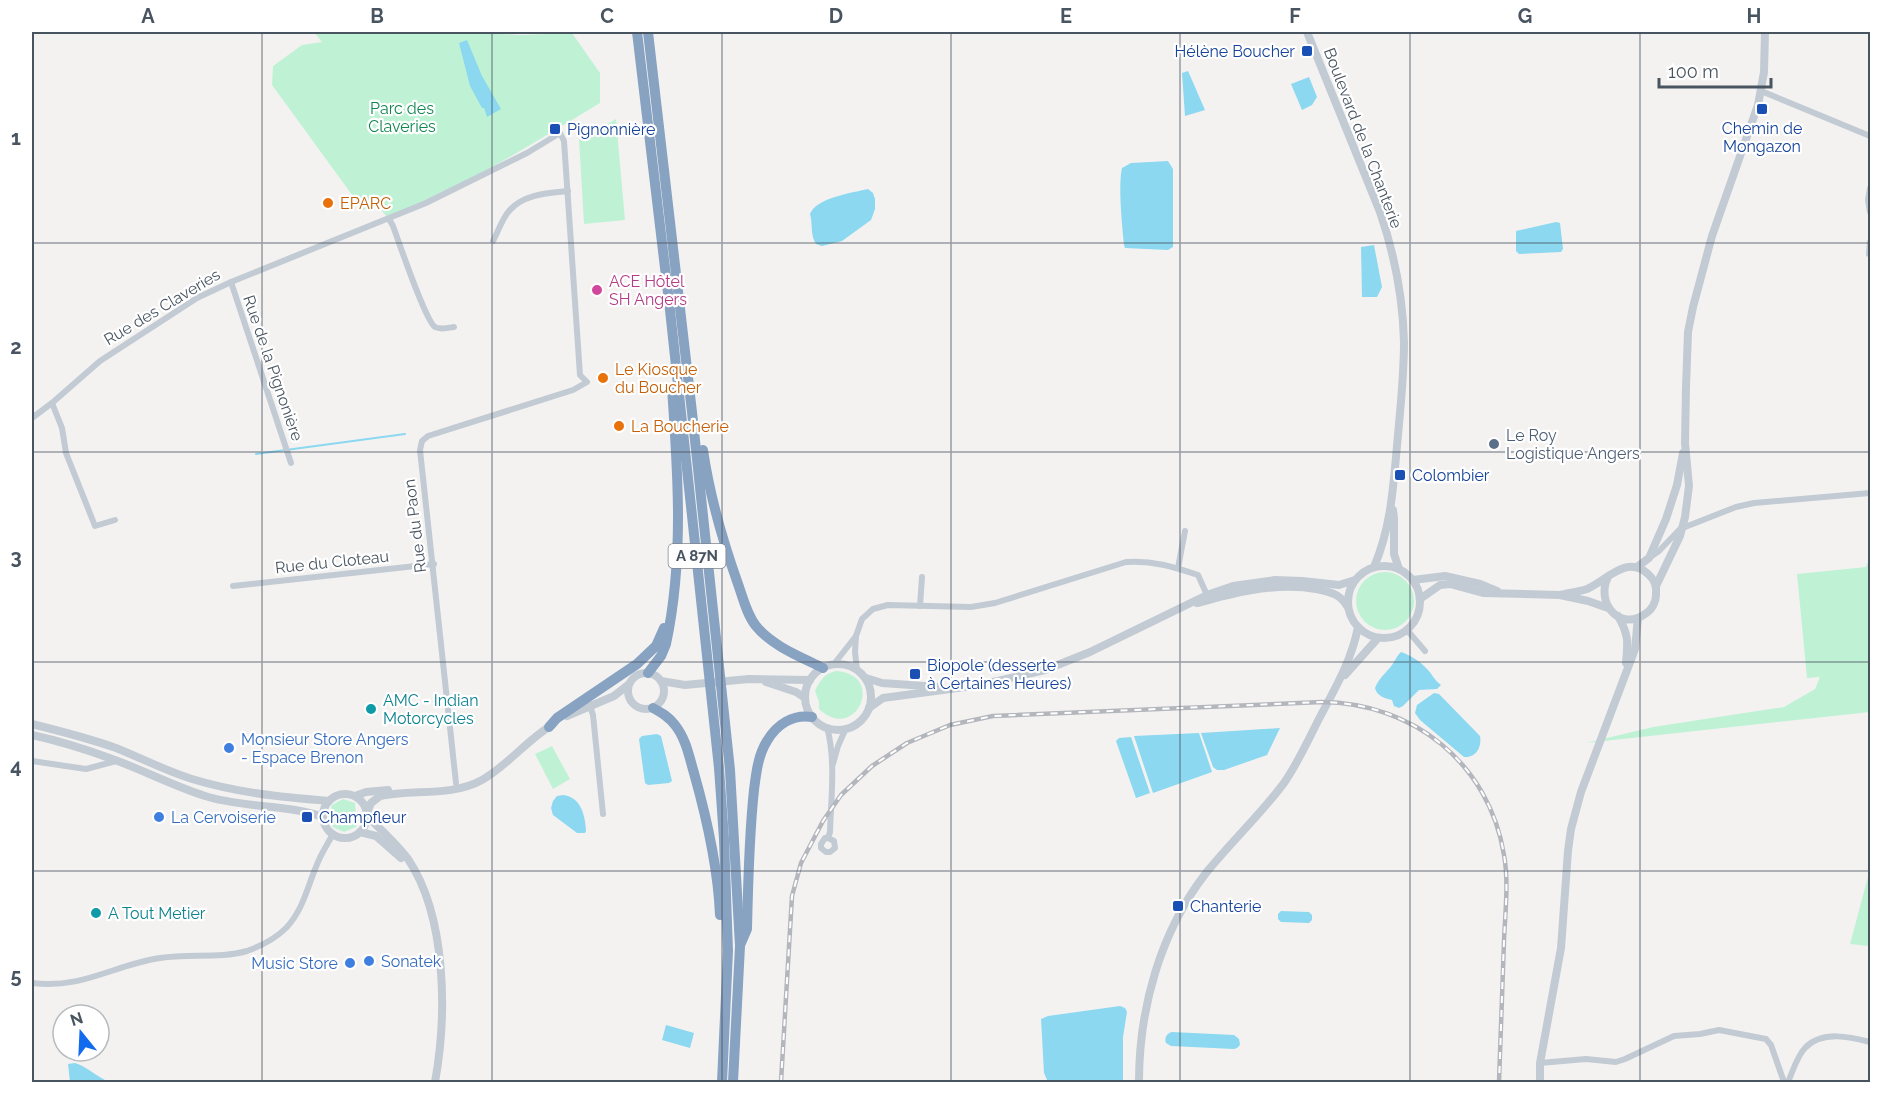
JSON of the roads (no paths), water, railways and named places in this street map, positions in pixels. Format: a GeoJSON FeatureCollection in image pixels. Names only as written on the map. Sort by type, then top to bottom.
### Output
{"type":"FeatureCollection","features":[{"type":"Feature","properties":{"kind":"highway","name":"A 87N"},"geometry":{"type":"LineString","coordinates":[[637,32],[670,310],[719,768],[728,951],[722,1083]]}},
{"type":"Feature","properties":{"kind":"highway","name":"A 87N"},"geometry":{"type":"LineString","coordinates":[[648,32],[693,412],[730,770],[740,946],[733,1083]]}},
{"type":"Feature","properties":{"kind":"highway"},"geometry":{"type":"LineString","coordinates":[[648,673],[661,656],[666,644],[678,554],[679,488],[668,338],[670,310]]}},
{"type":"Feature","properties":{"kind":"highway"},"geometry":{"type":"LineString","coordinates":[[693,412],[701,431],[709,490],[722,540],[755,626],[767,637],[823,668]]}},
{"type":"Feature","properties":{"kind":"highway"},"geometry":{"type":"LineString","coordinates":[[549,727],[557,718],[637,664],[656,646],[662,636],[672,599]]}},
{"type":"Feature","properties":{"kind":"highway"},"geometry":{"type":"LineString","coordinates":[[653,708],[669,717],[683,737],[688,753],[708,823],[718,879],[721,935],[728,951]]}},
{"type":"Feature","properties":{"kind":"highway"},"geometry":{"type":"LineString","coordinates":[[740,946],[747,929],[751,814],[760,756],[767,741],[786,721],[801,716],[812,717]]}},
{"type":"Feature","properties":{"kind":"street","name":"Boulevard de la Chanterie"},"geometry":{"type":"LineString","coordinates":[[1306,32],[1388,235],[1402,312],[1404,369],[1392,506],[1374,567]]}},
{"type":"Feature","properties":{"kind":"street"},"geometry":{"type":"LineString","coordinates":[[1618,616],[1638,618],[1653,605],[1656,599],[1656,586],[1683,528],[1689,486],[1685,443],[1688,344],[1692,307],[1712,236],[1754,120],[1761,91],[1765,32]]}},
{"type":"Feature","properties":{"kind":"street"},"geometry":{"type":"LineString","coordinates":[[1761,91],[1870,136]]}},
{"type":"Feature","properties":{"kind":"street","name":"Rue des Claveries"},"geometry":{"type":"LineString","coordinates":[[32,418],[100,361],[197,298],[348,233],[426,203],[560,134],[564,141],[568,191]]}},
{"type":"Feature","properties":{"kind":"street"},"geometry":{"type":"LineString","coordinates":[[1870,188],[1870,212]]}},
{"type":"Feature","properties":{"kind":"street"},"geometry":{"type":"LineString","coordinates":[[493,241],[509,210],[520,202],[535,195],[568,191]]}},
{"type":"Feature","properties":{"kind":"street","name":"Rue du Paon"},"geometry":{"type":"LineString","coordinates":[[456,783],[420,450],[422,441],[428,436],[573,390],[587,382],[580,375],[568,191]]}},
{"type":"Feature","properties":{"kind":"street"},"geometry":{"type":"LineString","coordinates":[[389,219],[421,301],[433,325],[440,329],[454,327]]}},
{"type":"Feature","properties":{"kind":"street"},"geometry":{"type":"LineString","coordinates":[[1869,254],[1870,242]]}},
{"type":"Feature","properties":{"kind":"street","name":"Rue de la Pignonière"},"geometry":{"type":"LineString","coordinates":[[231,282],[291,463]]}},
{"type":"Feature","properties":{"kind":"street"},"geometry":{"type":"LineString","coordinates":[[52,403],[62,428],[66,453],[95,525],[115,520]]}},
{"type":"Feature","properties":{"kind":"street"},"geometry":{"type":"LineString","coordinates":[[1649,558],[1666,519],[1677,485],[1685,443]]}},
{"type":"Feature","properties":{"kind":"street"},"geometry":{"type":"LineString","coordinates":[[1560,595],[1587,589],[1621,568],[1637,567],[1659,551],[1671,537],[1683,528],[1736,507],[1754,503],[1870,493]]}},
{"type":"Feature","properties":{"kind":"street","name":"Boulevard de la Chanterie"},"geometry":{"type":"LineString","coordinates":[[1392,506],[1394,554],[1399,569]]}},
{"type":"Feature","properties":{"kind":"street"},"geometry":{"type":"LineString","coordinates":[[1178,568],[1185,531]]}},
{"type":"Feature","properties":{"kind":"street"},"geometry":{"type":"LineString","coordinates":[[857,670],[856,636],[862,619],[873,609],[888,605],[971,607],[995,603],[1126,562],[1143,561],[1178,568],[1198,575],[1207,595]]}},
{"type":"Feature","properties":{"kind":"street","name":"Rue du Cloteau"},"geometry":{"type":"LineString","coordinates":[[233,586],[434,564]]}},
{"type":"Feature","properties":{"kind":"street"},"geometry":{"type":"LineString","coordinates":[[1189,604],[1251,590],[1301,587],[1336,594],[1343,599],[1358,627],[1378,638],[1396,636],[1407,630],[1418,616],[1420,599],[1413,580],[1399,569],[1374,567],[1355,580],[1349,593],[1348,608]]}},
{"type":"Feature","properties":{"kind":"street"},"geometry":{"type":"LineString","coordinates":[[1637,567],[1649,574],[1656,586]]}},
{"type":"Feature","properties":{"kind":"street"},"geometry":{"type":"LineString","coordinates":[[1413,580],[1445,576],[1480,584],[1507,594]]}},
{"type":"Feature","properties":{"kind":"street"},"geometry":{"type":"LineString","coordinates":[[920,606],[922,577]]}},
{"type":"Feature","properties":{"kind":"street"},"geometry":{"type":"LineString","coordinates":[[1608,578],[1604,593],[1608,608]]}},
{"type":"Feature","properties":{"kind":"street"},"geometry":{"type":"LineString","coordinates":[[954,688],[882,683],[866,678],[857,670],[846,665],[834,664],[823,668],[810,680],[806,688],[807,708],[812,717],[827,727],[846,728],[860,721],[869,708],[883,698],[980,685],[1045,670],[1090,652],[1207,595],[1233,586],[1252,582],[1302,581],[1339,585],[1355,580]]}},
{"type":"Feature","properties":{"kind":"street"},"geometry":{"type":"LineString","coordinates":[[1420,599],[1440,585],[1450,584],[1483,592],[1560,595],[1588,600],[1608,608],[1618,616],[1627,631],[1624,674]]}},
{"type":"Feature","properties":{"kind":"street"},"geometry":{"type":"LineString","coordinates":[[1540,1083],[1540,1063],[1561,948],[1571,829],[1581,792],[1635,648],[1638,618]]}},
{"type":"Feature","properties":{"kind":"street"},"geometry":{"type":"LineString","coordinates":[[1139,1083],[1142,1023],[1156,968],[1173,929],[1188,900],[1206,874],[1285,781],[1341,678],[1358,627]]}},
{"type":"Feature","properties":{"kind":"street"},"geometry":{"type":"LineString","coordinates":[[1407,630],[1425,651]]}},
{"type":"Feature","properties":{"kind":"street"},"geometry":{"type":"LineString","coordinates":[[834,664],[856,636]]}},
{"type":"Feature","properties":{"kind":"street"},"geometry":{"type":"LineString","coordinates":[[1341,678],[1378,638]]}},
{"type":"Feature","properties":{"kind":"street"},"geometry":{"type":"LineString","coordinates":[[492,772],[456,783],[372,791],[355,796],[341,794],[328,801],[324,808],[324,824],[333,834],[347,838],[360,832],[366,822],[371,803],[380,796],[459,788],[482,780],[549,727],[614,696],[639,674],[656,675],[662,681],[664,697]]}},
{"type":"Feature","properties":{"kind":"street"},"geometry":{"type":"LineString","coordinates":[[866,678],[870,688],[869,708]]}},
{"type":"Feature","properties":{"kind":"street"},"geometry":{"type":"LineString","coordinates":[[614,696],[630,701],[636,707],[645,710],[660,704],[664,697],[673,690],[689,685],[759,679],[810,680]]}},
{"type":"Feature","properties":{"kind":"street"},"geometry":{"type":"LineString","coordinates":[[759,679],[796,692],[806,698]]}},
{"type":"Feature","properties":{"kind":"street"},"geometry":{"type":"LineString","coordinates":[[662,681],[689,685]]}},
{"type":"Feature","properties":{"kind":"street"},"geometry":{"type":"LineString","coordinates":[[628,685],[630,701]]}},
{"type":"Feature","properties":{"kind":"street"},"geometry":{"type":"LineString","coordinates":[[590,706],[603,814]]}},
{"type":"Feature","properties":{"kind":"street"},"geometry":{"type":"LineString","coordinates":[[32,724],[116,748],[190,779],[236,791],[328,801]]}},
{"type":"Feature","properties":{"kind":"street"},"geometry":{"type":"LineString","coordinates":[[827,727],[831,741],[832,792],[828,838]]}},
{"type":"Feature","properties":{"kind":"street"},"geometry":{"type":"LineString","coordinates":[[831,770],[846,728]]}},
{"type":"Feature","properties":{"kind":"street"},"geometry":{"type":"LineString","coordinates":[[32,735],[66,743],[207,796],[323,817]]}},
{"type":"Feature","properties":{"kind":"street"},"geometry":{"type":"LineString","coordinates":[[32,761],[86,769],[117,761]]}},
{"type":"Feature","properties":{"kind":"street"},"geometry":{"type":"LineString","coordinates":[[355,796],[365,806],[367,814],[409,860],[434,921],[439,956],[442,1025],[440,1058],[435,1083]]}},
{"type":"Feature","properties":{"kind":"street"},"geometry":{"type":"LineString","coordinates":[[360,832],[376,836],[396,853],[417,877]]}},
{"type":"Feature","properties":{"kind":"street"},"geometry":{"type":"LineString","coordinates":[[32,983],[73,983],[158,958],[232,954],[263,944],[280,933],[297,914],[307,894],[316,866],[333,834]]}},
{"type":"Feature","properties":{"kind":"street"},"geometry":{"type":"LineString","coordinates":[[1540,1063],[1586,1059],[1616,1062],[1674,1036],[1719,1030],[1766,1039],[1771,1045],[1786,1083]]}},
{"type":"Feature","properties":{"kind":"street"},"geometry":{"type":"LineString","coordinates":[[1786,1083],[1801,1053],[1814,1042],[1836,1036],[1870,1042]]}},
{"type":"Feature","properties":{"kind":"water"},"geometry":{"type":"Polygon","coordinates":[[[467,40],[482,76],[501,109],[487,117],[470,86],[459,43],[467,40]]]}},
{"type":"Feature","properties":{"kind":"water"},"geometry":{"type":"Polygon","coordinates":[[[1188,71],[1205,110],[1185,116],[1182,73],[1188,71]]]}},
{"type":"Feature","properties":{"kind":"water"},"geometry":{"type":"Polygon","coordinates":[[[1309,77],[1317,97],[1312,105],[1302,110],[1291,84],[1309,77]]]}},
{"type":"Feature","properties":{"kind":"water"},"geometry":{"type":"Polygon","coordinates":[[[1168,161],[1173,169],[1173,247],[1168,250],[1125,248],[1120,185],[1122,168],[1131,163],[1168,161]]]}},
{"type":"Feature","properties":{"kind":"water"},"geometry":{"type":"Polygon","coordinates":[[[868,189],[873,193],[875,199],[875,209],[871,220],[842,241],[822,246],[816,244],[810,214],[814,208],[835,197],[868,189]]]}},
{"type":"Feature","properties":{"kind":"water"},"geometry":{"type":"Polygon","coordinates":[[[1560,223],[1563,249],[1561,252],[1519,254],[1516,251],[1516,231],[1560,223]]]}},
{"type":"Feature","properties":{"kind":"water"},"geometry":{"type":"Polygon","coordinates":[[[1374,245],[1382,287],[1377,297],[1362,297],[1361,247],[1374,245]]]}},
{"type":"Feature","properties":{"kind":"water"},"geometry":{"type":"Polygon","coordinates":[[[1401,652],[1422,664],[1441,685],[1437,689],[1419,690],[1399,708],[1394,706],[1392,700],[1379,695],[1375,688],[1401,652]]]}},
{"type":"Feature","properties":{"kind":"water"},"geometry":{"type":"Polygon","coordinates":[[[1434,693],[1439,694],[1480,736],[1479,748],[1472,756],[1464,757],[1420,720],[1415,713],[1417,705],[1434,693]]]}},
{"type":"Feature","properties":{"kind":"water"},"geometry":{"type":"Polygon","coordinates":[[[1280,728],[1267,755],[1224,770],[1217,770],[1213,767],[1201,733],[1280,728]]]}},
{"type":"Feature","properties":{"kind":"water"},"geometry":{"type":"Polygon","coordinates":[[[1199,733],[1212,772],[1153,793],[1134,736],[1199,733]]]}},
{"type":"Feature","properties":{"kind":"water"},"geometry":{"type":"Polygon","coordinates":[[[657,734],[661,736],[672,781],[648,785],[645,783],[639,739],[642,736],[657,734]]]}},
{"type":"Feature","properties":{"kind":"water"},"geometry":{"type":"Polygon","coordinates":[[[1131,737],[1150,793],[1136,798],[1116,741],[1119,738],[1131,737]]]}},
{"type":"Feature","properties":{"kind":"water"},"geometry":{"type":"Polygon","coordinates":[[[563,795],[574,799],[581,808],[585,819],[585,833],[577,833],[553,815],[551,808],[553,801],[557,796],[563,795]]]}},
{"type":"Feature","properties":{"kind":"water"},"geometry":{"type":"Polygon","coordinates":[[[1281,911],[1309,912],[1312,920],[1309,923],[1281,922],[1278,914],[1281,911]]]}},
{"type":"Feature","properties":{"kind":"water"},"geometry":{"type":"Polygon","coordinates":[[[1120,1006],[1127,1012],[1123,1037],[1123,1082],[1048,1082],[1044,1073],[1041,1019],[1048,1016],[1120,1006]]]}},
{"type":"Feature","properties":{"kind":"water"},"geometry":{"type":"Polygon","coordinates":[[[666,1025],[694,1033],[690,1048],[662,1040],[666,1025]]]}},
{"type":"Feature","properties":{"kind":"water"},"geometry":{"type":"Polygon","coordinates":[[[1172,1032],[1234,1035],[1239,1039],[1240,1045],[1234,1049],[1171,1046],[1166,1043],[1165,1039],[1172,1032]]]}},
{"type":"Feature","properties":{"kind":"water"},"geometry":{"type":"Polygon","coordinates":[[[75,1063],[109,1082],[70,1082],[68,1064],[75,1063]]]}},
{"type":"Feature","properties":{"kind":"waterway"},"geometry":{"type":"LineString","coordinates":[[256,454],[405,434]]}},
{"type":"Feature","properties":{"kind":"railway"},"geometry":{"type":"LineString","coordinates":[[781,1082],[792,896],[801,863],[823,821],[841,795],[872,766],[907,743],[950,725],[993,716],[1322,702],[1355,705],[1387,713],[1416,727],[1442,744],[1464,766],[1482,792],[1496,822],[1504,855],[1506,876],[1499,1082]]}},
{"type":"Feature","properties":{"kind":"place","name":"Hélène Boucher"},"geometry":{"type":"Point","coordinates":[1307,51]}},
{"type":"Feature","properties":{"kind":"place","name":"Chemin de Mongazon"},"geometry":{"type":"Point","coordinates":[1762,109]}},
{"type":"Feature","properties":{"kind":"place","name":"Pignonnière"},"geometry":{"type":"Point","coordinates":[555,129]}},
{"type":"Feature","properties":{"kind":"place","name":"EPARC"},"geometry":{"type":"Point","coordinates":[328,203]}},
{"type":"Feature","properties":{"kind":"place","name":"ACE Hôtel SH Angers"},"geometry":{"type":"Point","coordinates":[597,290]}},
{"type":"Feature","properties":{"kind":"place","name":"Le Kiosque du Boucher"},"geometry":{"type":"Point","coordinates":[603,378]}},
{"type":"Feature","properties":{"kind":"place","name":"La Boucherie"},"geometry":{"type":"Point","coordinates":[619,426]}},
{"type":"Feature","properties":{"kind":"place","name":"Le Roy Logistique Angers"},"geometry":{"type":"Point","coordinates":[1494,444]}},
{"type":"Feature","properties":{"kind":"place","name":"Colombier"},"geometry":{"type":"Point","coordinates":[1400,475]}},
{"type":"Feature","properties":{"kind":"place","name":"Biopole (desserte à Certaines Heures)"},"geometry":{"type":"Point","coordinates":[915,674]}},
{"type":"Feature","properties":{"kind":"place","name":"AMC - Indian Motorcycles"},"geometry":{"type":"Point","coordinates":[371,709]}},
{"type":"Feature","properties":{"kind":"place","name":"Monsieur Store Angers - Espace Brenon"},"geometry":{"type":"Point","coordinates":[229,748]}},
{"type":"Feature","properties":{"kind":"place","name":"La Cervoiserie"},"geometry":{"type":"Point","coordinates":[159,817]}},
{"type":"Feature","properties":{"kind":"place","name":"Champfleur"},"geometry":{"type":"Point","coordinates":[307,817]}},
{"type":"Feature","properties":{"kind":"place","name":"Chanterie"},"geometry":{"type":"Point","coordinates":[1178,906]}},
{"type":"Feature","properties":{"kind":"place","name":"A Tout Metier"},"geometry":{"type":"Point","coordinates":[96,913]}},
{"type":"Feature","properties":{"kind":"place","name":"Sonatek"},"geometry":{"type":"Point","coordinates":[369,961]}},
{"type":"Feature","properties":{"kind":"place","name":"Music Store"},"geometry":{"type":"Point","coordinates":[350,963]}},
{"type":"Feature","properties":{"kind":"park label","name":"Parc des Claveries"},"geometry":{"type":"Point","coordinates":[402,117]}}]}
